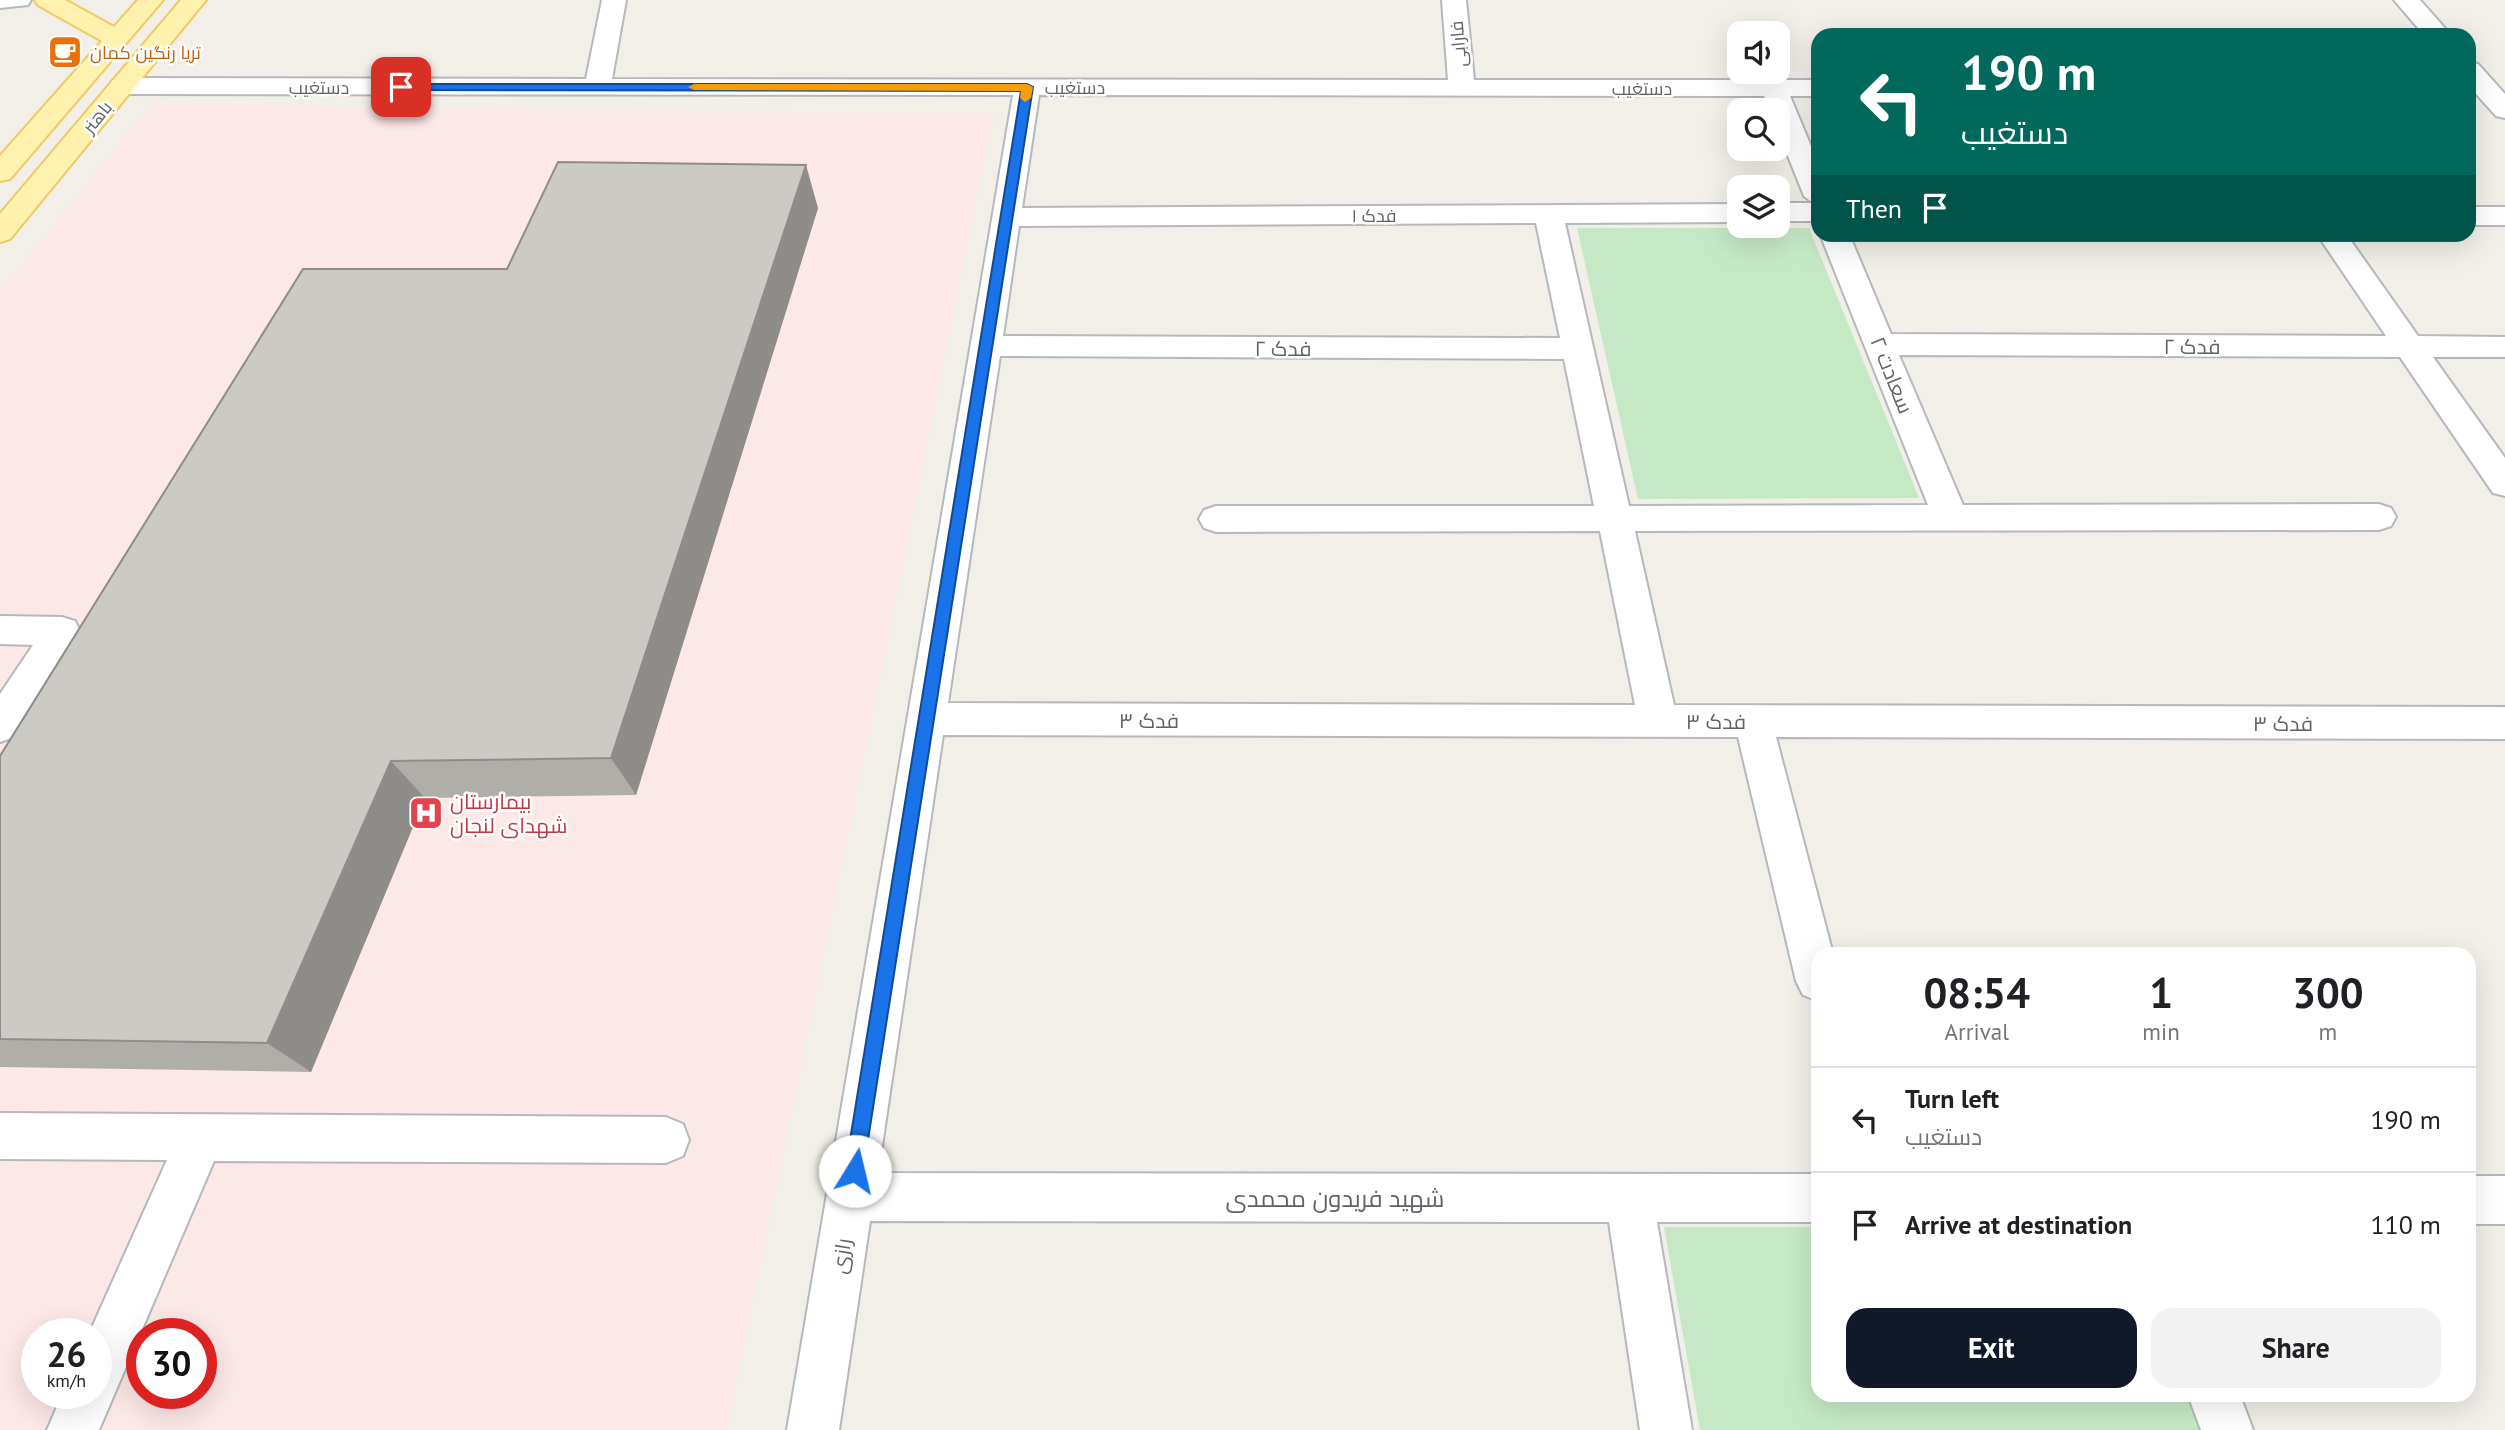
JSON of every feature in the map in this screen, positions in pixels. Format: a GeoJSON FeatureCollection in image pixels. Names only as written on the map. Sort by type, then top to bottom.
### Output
{"type":"FeatureCollection","features":[{"type":"Feature","properties":{"kind":"main road"},"geometry":{"type":"LineString","coordinates":[[47,0],[117,39]]}},
{"type":"Feature","properties":{"kind":"main road","name":"باهنر"},"geometry":{"type":"LineString","coordinates":[[0,173],[151,0]]}},
{"type":"Feature","properties":{"kind":"main road","name":"باهنر"},"geometry":{"type":"LineString","coordinates":[[0,233],[194,0]]}},
{"type":"Feature","properties":{"kind":"street"},"geometry":{"type":"LineString","coordinates":[[0,1],[19,0]]}},
{"type":"Feature","properties":{"kind":"street"},"geometry":{"type":"LineString","coordinates":[[597,87],[614,0]]}},
{"type":"Feature","properties":{"kind":"street","name":"فارابی"},"geometry":{"type":"LineString","coordinates":[[1454,0],[1462,88]]}},
{"type":"Feature","properties":{"kind":"street"},"geometry":{"type":"LineString","coordinates":[[2406,0],[2432,28]]}},
{"type":"Feature","properties":{"kind":"street"},"geometry":{"type":"LineString","coordinates":[[2482,84],[2505,110]]}},
{"type":"Feature","properties":{"kind":"street","name":"دستغیب"},"geometry":{"type":"LineString","coordinates":[[122,86],[1811,88]]}},
{"type":"Feature","properties":{"kind":"street","name":"رازی"},"geometry":{"type":"LineString","coordinates":[[813,1430],[988,346],[1027,87]]}},
{"type":"Feature","properties":{"kind":"street"},"geometry":{"type":"LineString","coordinates":[[1774,88],[1811,179]]}},
{"type":"Feature","properties":{"kind":"street"},"geometry":{"type":"LineString","coordinates":[[1790,212],[1811,212]]}},
{"type":"Feature","properties":{"kind":"street","name":"فدک ۱"},"geometry":{"type":"LineString","coordinates":[[1008,217],[1727,213]]}},
{"type":"Feature","properties":{"kind":"street"},"geometry":{"type":"LineString","coordinates":[[1549,214],[1658,721]]}},
{"type":"Feature","properties":{"kind":"street"},"geometry":{"type":"LineString","coordinates":[[2476,216],[2505,216]]}},
{"type":"Feature","properties":{"kind":"street","name":"سعادت ۲"},"geometry":{"type":"LineString","coordinates":[[1837,242],[1950,516]]}},
{"type":"Feature","properties":{"kind":"street"},"geometry":{"type":"LineString","coordinates":[[2337,242],[2505,484]]}},
{"type":"Feature","properties":{"kind":"street","name":"فدک ۲"},"geometry":{"type":"LineString","coordinates":[[1879,344],[2505,347]]}},
{"type":"Feature","properties":{"kind":"street","name":"فدک ۲"},"geometry":{"type":"LineString","coordinates":[[988,346],[1578,349]]}},
{"type":"Feature","properties":{"kind":"street"},"geometry":{"type":"LineString","coordinates":[[1216,519],[2379,517]]}},
{"type":"Feature","properties":{"kind":"street"},"geometry":{"type":"LineString","coordinates":[[0,630],[62,631],[0,726]]}},
{"type":"Feature","properties":{"kind":"street","name":"فدک ۳"},"geometry":{"type":"LineString","coordinates":[[927,719],[2505,723]]}},
{"type":"Feature","properties":{"kind":"street"},"geometry":{"type":"LineString","coordinates":[[1753,721],[1811,953]]}},
{"type":"Feature","properties":{"kind":"street"},"geometry":{"type":"LineString","coordinates":[[0,1136],[666,1140]]}},
{"type":"Feature","properties":{"kind":"street"},"geometry":{"type":"LineString","coordinates":[[112,1340],[201,1137]]}},
{"type":"Feature","properties":{"kind":"street","name":"شهید فریدون محمدی"},"geometry":{"type":"LineString","coordinates":[[851,1197],[1811,1198]]}},
{"type":"Feature","properties":{"kind":"street"},"geometry":{"type":"LineString","coordinates":[[1629,1198],[1666,1430]]}},
{"type":"Feature","properties":{"kind":"street"},"geometry":{"type":"LineString","coordinates":[[2476,1200],[2505,1200]]}},
{"type":"Feature","properties":{"kind":"street"},"geometry":{"type":"LineString","coordinates":[[2217,1402],[2227,1430]]}},
{"type":"Feature","properties":{"kind":"street"},"geometry":{"type":"LineString","coordinates":[[73,1430],[82,1409]]}},
{"type":"Feature","properties":{"kind":"shaded area","name":"بیمارستان شهدای لنجان"},"geometry":{"type":"Polygon","coordinates":[[[151,105],[994,114],[727,1430],[0,1430],[0,292],[151,105]]]}},
{"type":"Feature","properties":{"kind":"green space"},"geometry":{"type":"Polygon","coordinates":[[[1577,228],[1727,228],[1727,238],[1790,238],[1790,228],[1809,228],[1811,242],[1815,242],[1919,498],[1638,499],[1577,228]]]}},
{"type":"Feature","properties":{"kind":"green space"},"geometry":{"type":"Polygon","coordinates":[[[1664,1227],[1811,1227],[1811,1402],[2191,1402],[2201,1430],[1700,1430],[1664,1227]]]}},
{"type":"Feature","properties":{"kind":"building"},"geometry":{"type":"Polygon","coordinates":[[[558,162],[806,165],[611,758],[391,761],[267,1043],[0,1039],[0,756],[303,269],[507,269],[558,162]]]}},
{"type":"Feature","properties":{"kind":"slow traffic"},"geometry":{"type":"LineString","coordinates":[[694,87],[1027,87],[1025,98]]}},
{"type":"Feature","properties":{"kind":"place","name":"تریا رنگین کمان"},"geometry":{"type":"Point","coordinates":[65,52]}},
{"type":"Feature","properties":{"kind":"place","name":"بیمارستان شهدای لنجان"},"geometry":{"type":"Point","coordinates":[426,813]}},
{"type":"Feature","properties":{"kind":"route"},"geometry":{"type":"LineString","coordinates":[[401,87],[1027,87],[855,1171]]}}]}
